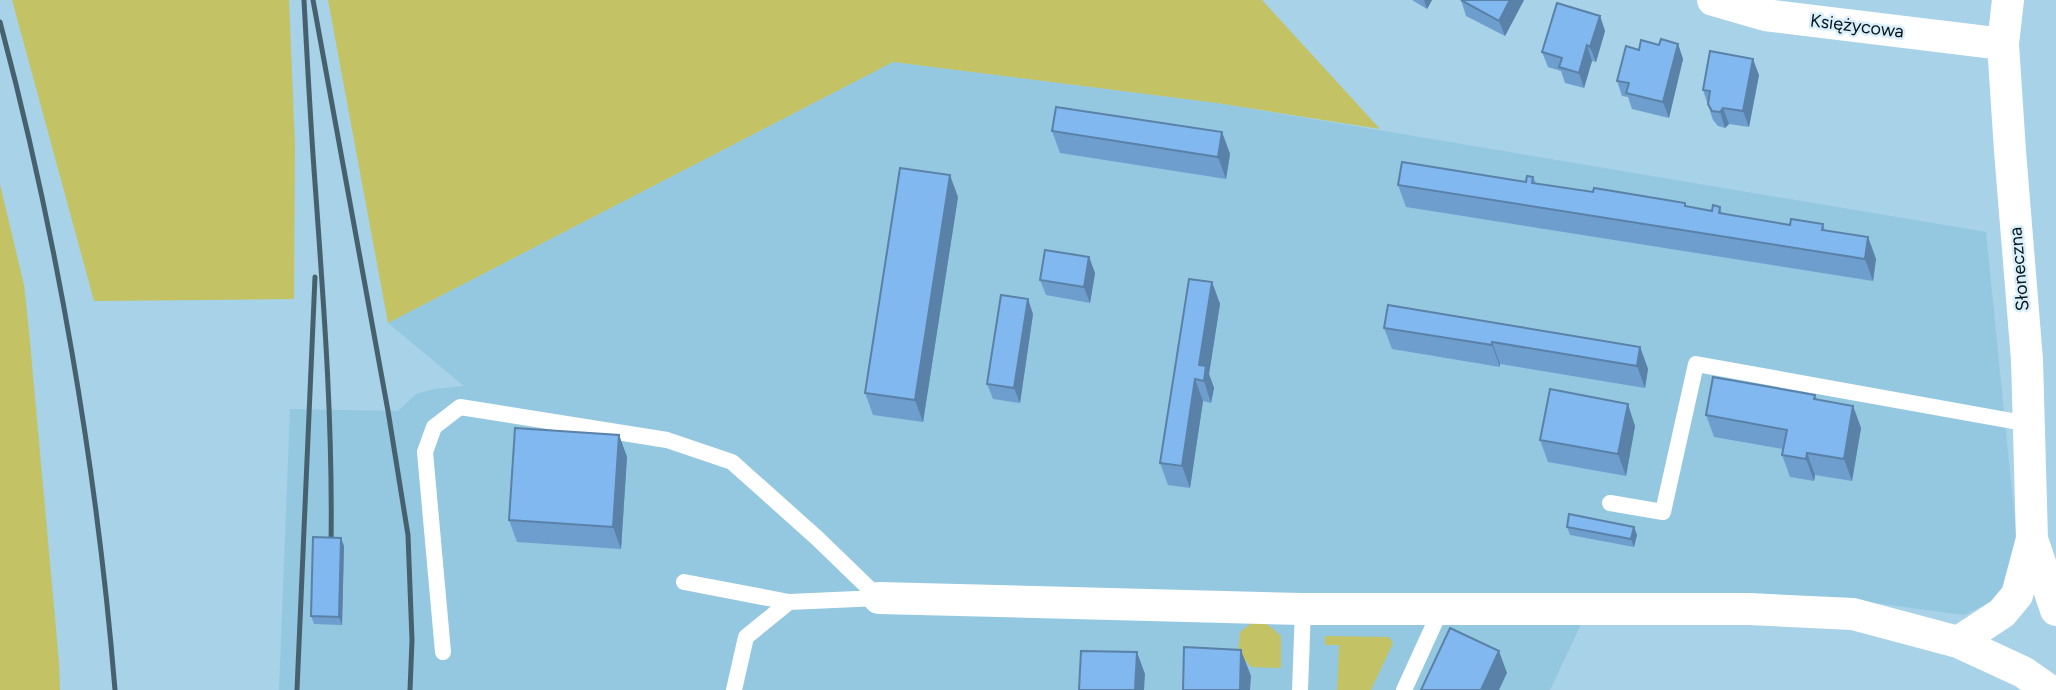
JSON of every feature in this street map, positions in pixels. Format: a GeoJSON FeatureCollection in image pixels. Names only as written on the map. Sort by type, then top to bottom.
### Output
{"type":"FeatureCollection","features":[{"type":"Feature","properties":{"kind":"street","name":"Księżycowa"},"geometry":{"type":"LineString","coordinates":[[1713,0],[1765,15],[2003,44]]}},
{"type":"Feature","properties":{"kind":"street","name":"Słoneczna"},"geometry":{"type":"LineString","coordinates":[[1958,642],[2002,613],[2017,595],[2032,539],[2027,360],[2003,44],[2008,0]]}},
{"type":"Feature","properties":{"kind":"street","name":"Słoneczna"},"geometry":{"type":"LineString","coordinates":[[2032,539],[2056,610]]}},
{"type":"Feature","properties":{"kind":"street"},"geometry":{"type":"LineString","coordinates":[[879,598],[1303,610],[1749,609],[1853,614],[1958,642],[2023,673],[2049,690]]}},
{"type":"Feature","properties":{"kind":"lane"},"geometry":{"type":"LineString","coordinates":[[1610,503],[1663,512],[1696,364],[2029,424]]}},
{"type":"Feature","properties":{"kind":"lane"},"geometry":{"type":"LineString","coordinates":[[443,652],[425,452],[434,427],[460,407],[667,440],[732,462],[879,598]]}},
{"type":"Feature","properties":{"kind":"lane"},"geometry":{"type":"LineString","coordinates":[[684,582],[789,602],[879,598]]}},
{"type":"Feature","properties":{"kind":"lane"},"geometry":{"type":"LineString","coordinates":[[734,690],[746,638],[789,602]]}},
{"type":"Feature","properties":{"kind":"lane"},"geometry":{"type":"LineString","coordinates":[[1404,690],[1441,609]]}},
{"type":"Feature","properties":{"kind":"lane"},"geometry":{"type":"LineString","coordinates":[[1300,690],[1303,610]]}},
{"type":"Feature","properties":{"kind":"shaded area"},"geometry":{"type":"Polygon","coordinates":[[[12,0],[289,0],[295,145],[294,299],[94,301],[12,0]]]}},
{"type":"Feature","properties":{"kind":"shaded area"},"geometry":{"type":"Polygon","coordinates":[[[328,0],[1262,0],[1380,129],[1217,103],[893,62],[388,323],[328,0]]]}},
{"type":"Feature","properties":{"kind":"shaded area"},"geometry":{"type":"Polygon","coordinates":[[[893,62],[1217,103],[1986,232],[2017,542],[2002,597],[1964,615],[1838,598],[1595,595],[1550,690],[279,690],[290,409],[398,411],[416,394],[464,386],[388,323],[893,62]]]}},
{"type":"Feature","properties":{"kind":"shaded area"},"geometry":{"type":"Polygon","coordinates":[[[0,184],[24,285],[60,690],[0,690],[0,184]]]}},
{"type":"Feature","properties":{"kind":"shaded area"},"geometry":{"type":"Polygon","coordinates":[[[1252,623],[1267,624],[1281,636],[1281,668],[1251,667],[1238,652],[1240,632],[1252,623]]]}},
{"type":"Feature","properties":{"kind":"shaded area"},"geometry":{"type":"Polygon","coordinates":[[[1325,636],[1389,637],[1393,643],[1371,690],[1337,690],[1339,645],[1325,645],[1325,636]]]}},
{"type":"Feature","properties":{"kind":"building"},"geometry":{"type":"Polygon","coordinates":[[[1461,0],[1510,0],[1499,21],[1461,0]]]}},
{"type":"Feature","properties":{"kind":"building"},"geometry":{"type":"Polygon","coordinates":[[[1557,3],[1600,16],[1590,47],[1587,45],[1579,73],[1559,67],[1562,58],[1542,52],[1557,3]]]}},
{"type":"Feature","properties":{"kind":"building"},"geometry":{"type":"Polygon","coordinates":[[[1661,39],[1678,44],[1663,102],[1626,93],[1629,83],[1617,81],[1626,46],[1639,50],[1641,40],[1659,45],[1661,39]]]}},
{"type":"Feature","properties":{"kind":"building"},"geometry":{"type":"Polygon","coordinates":[[[1710,51],[1753,59],[1743,111],[1723,108],[1720,112],[1712,111],[1708,104],[1710,91],[1703,90],[1710,51]]]}},
{"type":"Feature","properties":{"kind":"building"},"geometry":{"type":"Polygon","coordinates":[[[1056,107],[1222,132],[1218,157],[1052,131],[1056,107]]]}},
{"type":"Feature","properties":{"kind":"building"},"geometry":{"type":"Polygon","coordinates":[[[1402,162],[1526,182],[1527,176],[1533,177],[1532,183],[1593,192],[1594,188],[1685,203],[1685,206],[1712,211],[1713,205],[1720,207],[1719,213],[1790,225],[1791,219],[1823,224],[1822,230],[1868,237],[1865,259],[1398,185],[1402,162]]]}},
{"type":"Feature","properties":{"kind":"building"},"geometry":{"type":"Polygon","coordinates":[[[900,168],[950,175],[915,400],[865,393],[900,168]]]}},
{"type":"Feature","properties":{"kind":"building"},"geometry":{"type":"Polygon","coordinates":[[[1045,250],[1089,257],[1084,287],[1040,280],[1045,250]]]}},
{"type":"Feature","properties":{"kind":"building"},"geometry":{"type":"Polygon","coordinates":[[[1189,279],[1212,282],[1199,365],[1206,366],[1204,381],[1195,379],[1182,466],[1160,463],[1189,279]]]}},
{"type":"Feature","properties":{"kind":"building"},"geometry":{"type":"Polygon","coordinates":[[[1001,295],[1028,299],[1014,388],[987,384],[1001,295]]]}},
{"type":"Feature","properties":{"kind":"building"},"geometry":{"type":"Polygon","coordinates":[[[1388,305],[1640,347],[1637,366],[1492,342],[1492,345],[1384,328],[1388,305]]]}},
{"type":"Feature","properties":{"kind":"building"},"geometry":{"type":"Polygon","coordinates":[[[1713,377],[1815,395],[1814,399],[1853,406],[1844,459],[1807,453],[1806,459],[1782,455],[1787,430],[1706,415],[1713,377]]]}},
{"type":"Feature","properties":{"kind":"building"},"geometry":{"type":"Polygon","coordinates":[[[1550,389],[1628,404],[1618,454],[1540,440],[1550,389]]]}},
{"type":"Feature","properties":{"kind":"building"},"geometry":{"type":"Polygon","coordinates":[[[515,428],[619,435],[613,527],[509,520],[515,428]]]}},
{"type":"Feature","properties":{"kind":"building"},"geometry":{"type":"Polygon","coordinates":[[[1569,514],[1634,527],[1631,539],[1567,527],[1569,514]]]}},
{"type":"Feature","properties":{"kind":"building"},"geometry":{"type":"Polygon","coordinates":[[[313,537],[341,538],[339,617],[311,616],[313,537]]]}},
{"type":"Feature","properties":{"kind":"building"},"geometry":{"type":"Polygon","coordinates":[[[1450,628],[1499,651],[1481,690],[1421,690],[1450,628]]]}},
{"type":"Feature","properties":{"kind":"building"},"geometry":{"type":"Polygon","coordinates":[[[1184,647],[1241,650],[1240,690],[1183,690],[1184,647]]]}},
{"type":"Feature","properties":{"kind":"building"},"geometry":{"type":"Polygon","coordinates":[[[1081,651],[1137,652],[1135,690],[1079,690],[1081,651]]]}},
{"type":"Feature","properties":{"kind":"railway"},"geometry":{"type":"LineString","coordinates":[[304,0],[327,357],[331,545]]}},
{"type":"Feature","properties":{"kind":"railway"},"geometry":{"type":"LineString","coordinates":[[313,0],[408,535],[412,640],[410,690]]}},
{"type":"Feature","properties":{"kind":"railway"},"geometry":{"type":"LineString","coordinates":[[0,22],[21,103],[72,353],[97,522],[115,690]]}},
{"type":"Feature","properties":{"kind":"railway"},"geometry":{"type":"LineString","coordinates":[[297,690],[315,277]]}}]}
